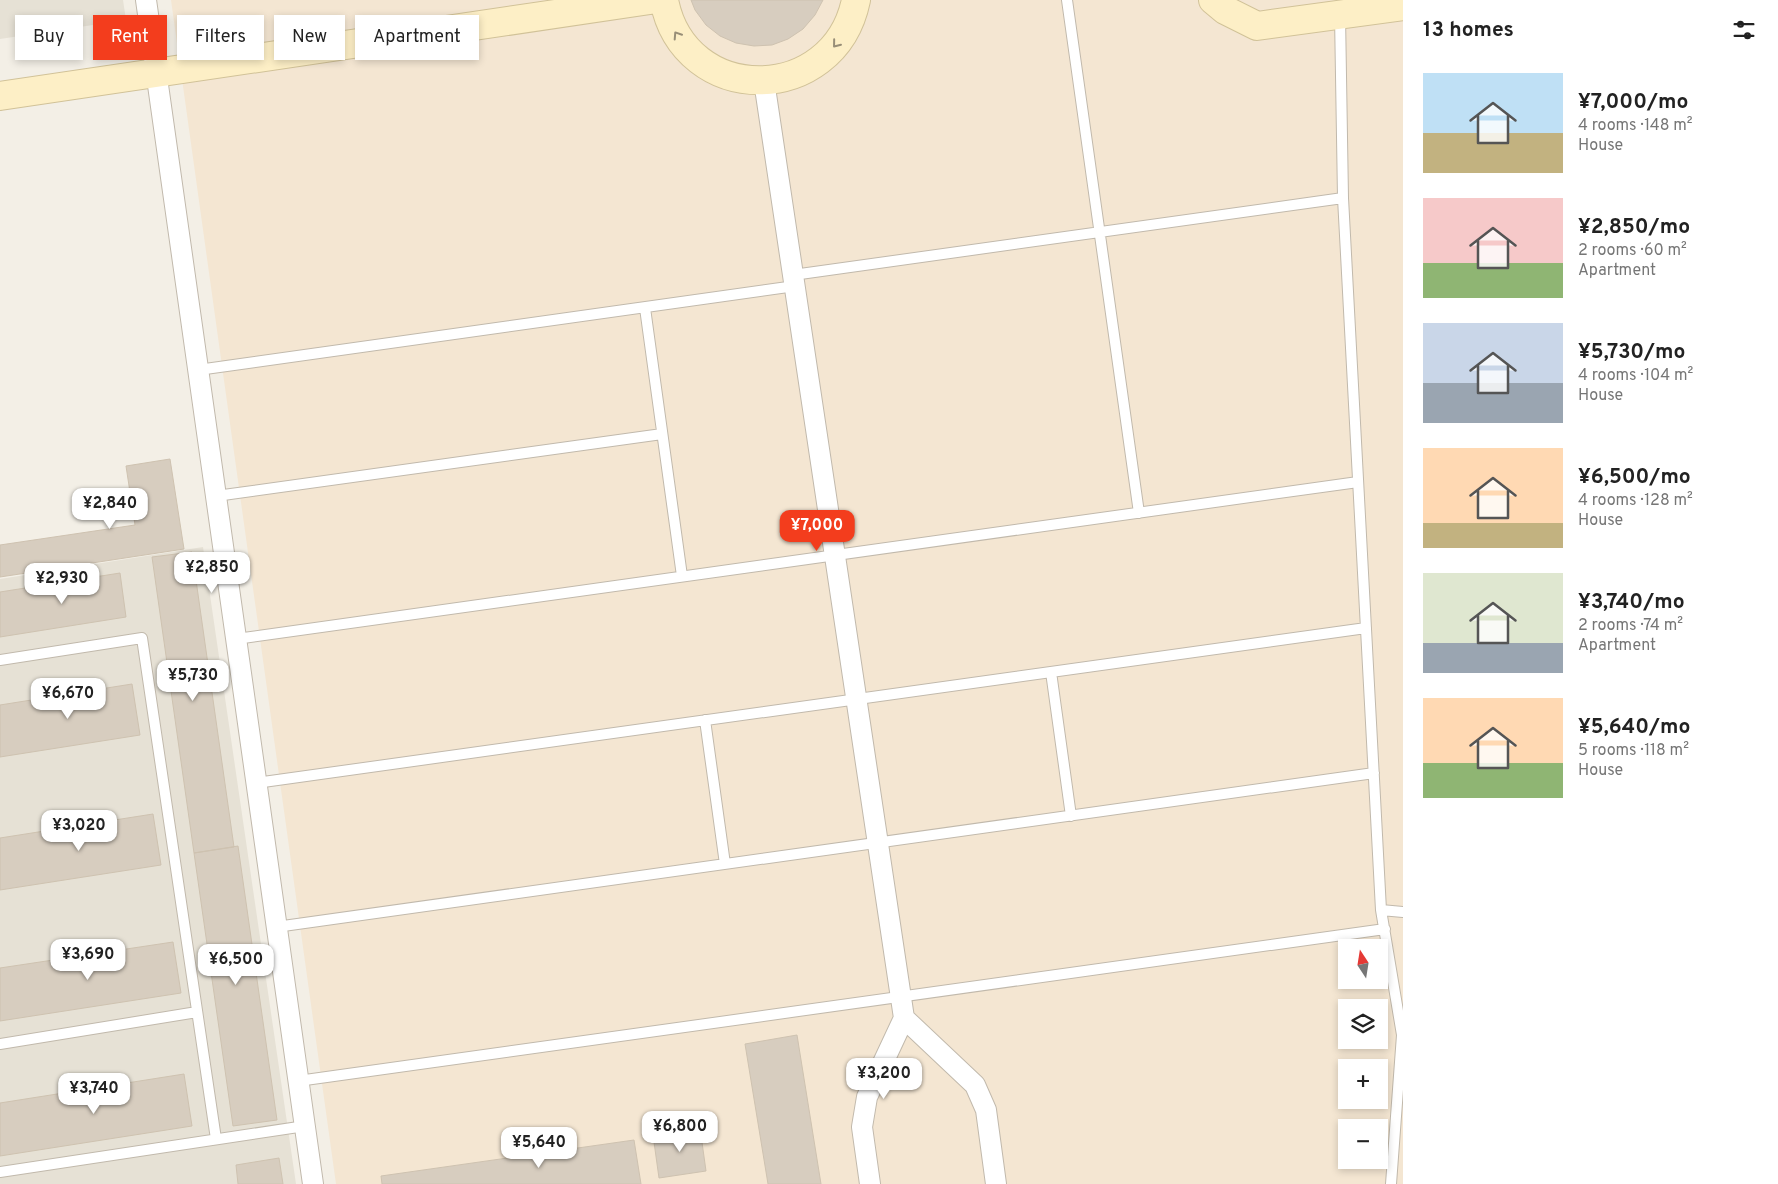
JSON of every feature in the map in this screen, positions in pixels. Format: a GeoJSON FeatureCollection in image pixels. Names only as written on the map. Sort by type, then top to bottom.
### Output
{"type":"FeatureCollection","features":[{"type":"Feature","properties":{"kind":"street"},"geometry":{"type":"LineString","coordinates":[[146,0],[313,1184]]}},
{"type":"Feature","properties":{"kind":"street"},"geometry":{"type":"LineString","coordinates":[[0,96],[650,0]]}},
{"type":"Feature","properties":{"kind":"street"},"geometry":{"type":"LineString","coordinates":[[664,0],[666,13],[674,32],[687,49],[702,63],[728,76],[742,80],[764,81],[806,70],[824,57],[839,42],[849,23],[856,0]]}},
{"type":"Feature","properties":{"kind":"street"},"geometry":{"type":"LineString","coordinates":[[1213,0],[1225,10],[1257,26],[1403,6]]}},
{"type":"Feature","properties":{"kind":"street"},"geometry":{"type":"LineString","coordinates":[[764,81],[904,1018],[866,1097],[862,1128],[870,1184]]}},
{"type":"Feature","properties":{"kind":"street"},"geometry":{"type":"LineString","coordinates":[[904,1018],[975,1085],[986,1110],[996,1184]]}},
{"type":"Feature","properties":{"kind":"lane"},"geometry":{"type":"LineString","coordinates":[[1067,0],[1139,513]]}},
{"type":"Feature","properties":{"kind":"lane"},"geometry":{"type":"LineString","coordinates":[[1340,14],[1343,198],[1381,910],[1402,1035],[1391,1184]]}},
{"type":"Feature","properties":{"kind":"lane"},"geometry":{"type":"LineString","coordinates":[[198,370],[645,308],[794,281],[1099,232],[1343,198]]}},
{"type":"Feature","properties":{"kind":"lane"},"geometry":{"type":"LineString","coordinates":[[645,308],[682,576]]}},
{"type":"Feature","properties":{"kind":"lane"},"geometry":{"type":"LineString","coordinates":[[216,496],[662,434]]}},
{"type":"Feature","properties":{"kind":"lane"},"geometry":{"type":"LineString","coordinates":[[236,639],[1358,482]]}},
{"type":"Feature","properties":{"kind":"lane"},"geometry":{"type":"LineString","coordinates":[[256,783],[1366,628]]}},
{"type":"Feature","properties":{"kind":"lane"},"geometry":{"type":"LineString","coordinates":[[0,660],[142,638],[216,1139]]}},
{"type":"Feature","properties":{"kind":"lane"},"geometry":{"type":"LineString","coordinates":[[1051,672],[1071,816]]}},
{"type":"Feature","properties":{"kind":"lane"},"geometry":{"type":"LineString","coordinates":[[705,720],[725,864]]}},
{"type":"Feature","properties":{"kind":"lane"},"geometry":{"type":"LineString","coordinates":[[276,927],[1374,773]]}},
{"type":"Feature","properties":{"kind":"lane"},"geometry":{"type":"LineString","coordinates":[[1381,910],[1403,912]]}},
{"type":"Feature","properties":{"kind":"lane"},"geometry":{"type":"LineString","coordinates":[[298,1081],[1384,929]]}},
{"type":"Feature","properties":{"kind":"lane"},"geometry":{"type":"LineString","coordinates":[[0,1044],[197,1012]]}},
{"type":"Feature","properties":{"kind":"lane"},"geometry":{"type":"LineString","coordinates":[[0,1172],[305,1126]]}},
{"type":"Feature","properties":{"kind":"shaded area"},"geometry":{"type":"Polygon","coordinates":[[[0,0],[123,0],[125,15],[93,15],[93,25],[83,26],[83,15],[15,15],[15,37],[0,39],[0,0]]]}},
{"type":"Feature","properties":{"kind":"shaded area"},"geometry":{"type":"Polygon","coordinates":[[[171,0],[1403,0],[1403,1184],[336,1184],[179,60],[264,60],[264,15],[177,15],[177,43],[171,0]]]}},
{"type":"Feature","properties":{"kind":"shaded area"},"geometry":{"type":"Polygon","coordinates":[[[203,547],[296,1184],[0,1184],[0,579],[203,547]]]}},
{"type":"Feature","properties":{"kind":"building"},"geometry":{"type":"Polygon","coordinates":[[[691,0],[823,0],[815,15],[803,29],[788,39],[772,45],[754,46],[736,43],[720,36],[706,25],[695,10],[691,0]]]}},
{"type":"Feature","properties":{"kind":"building"},"geometry":{"type":"Polygon","coordinates":[[[170,459],[184,549],[0,577],[0,545],[135,525],[126,466],[170,459]]]}},
{"type":"Feature","properties":{"kind":"building"},"geometry":{"type":"Polygon","coordinates":[[[192,552],[234,847],[194,853],[152,557],[192,552]]]}},
{"type":"Feature","properties":{"kind":"building"},"geometry":{"type":"Polygon","coordinates":[[[120,573],[126,617],[0,637],[0,592],[120,573]]]}},
{"type":"Feature","properties":{"kind":"building"},"geometry":{"type":"Polygon","coordinates":[[[132,684],[140,735],[0,757],[0,705],[132,684]]]}},
{"type":"Feature","properties":{"kind":"building"},"geometry":{"type":"Polygon","coordinates":[[[153,814],[161,865],[0,890],[0,838],[153,814]]]}},
{"type":"Feature","properties":{"kind":"building"},"geometry":{"type":"Polygon","coordinates":[[[238,846],[277,1120],[233,1126],[194,853],[238,846]]]}},
{"type":"Feature","properties":{"kind":"building"},"geometry":{"type":"Polygon","coordinates":[[[173,942],[181,993],[0,1021],[0,968],[173,942]]]}},
{"type":"Feature","properties":{"kind":"building"},"geometry":{"type":"Polygon","coordinates":[[[797,1035],[821,1184],[768,1184],[745,1044],[797,1035]]]}},
{"type":"Feature","properties":{"kind":"building"},"geometry":{"type":"Polygon","coordinates":[[[184,1074],[192,1126],[0,1156],[0,1103],[184,1074]]]}},
{"type":"Feature","properties":{"kind":"building"},"geometry":{"type":"Polygon","coordinates":[[[700,1128],[706,1171],[659,1178],[653,1135],[700,1128]]]}},
{"type":"Feature","properties":{"kind":"building"},"geometry":{"type":"Polygon","coordinates":[[[634,1140],[641,1184],[382,1184],[381,1176],[634,1140]]]}},
{"type":"Feature","properties":{"kind":"building"},"geometry":{"type":"Polygon","coordinates":[[[279,1158],[283,1184],[238,1184],[236,1165],[279,1158]]]}}]}
